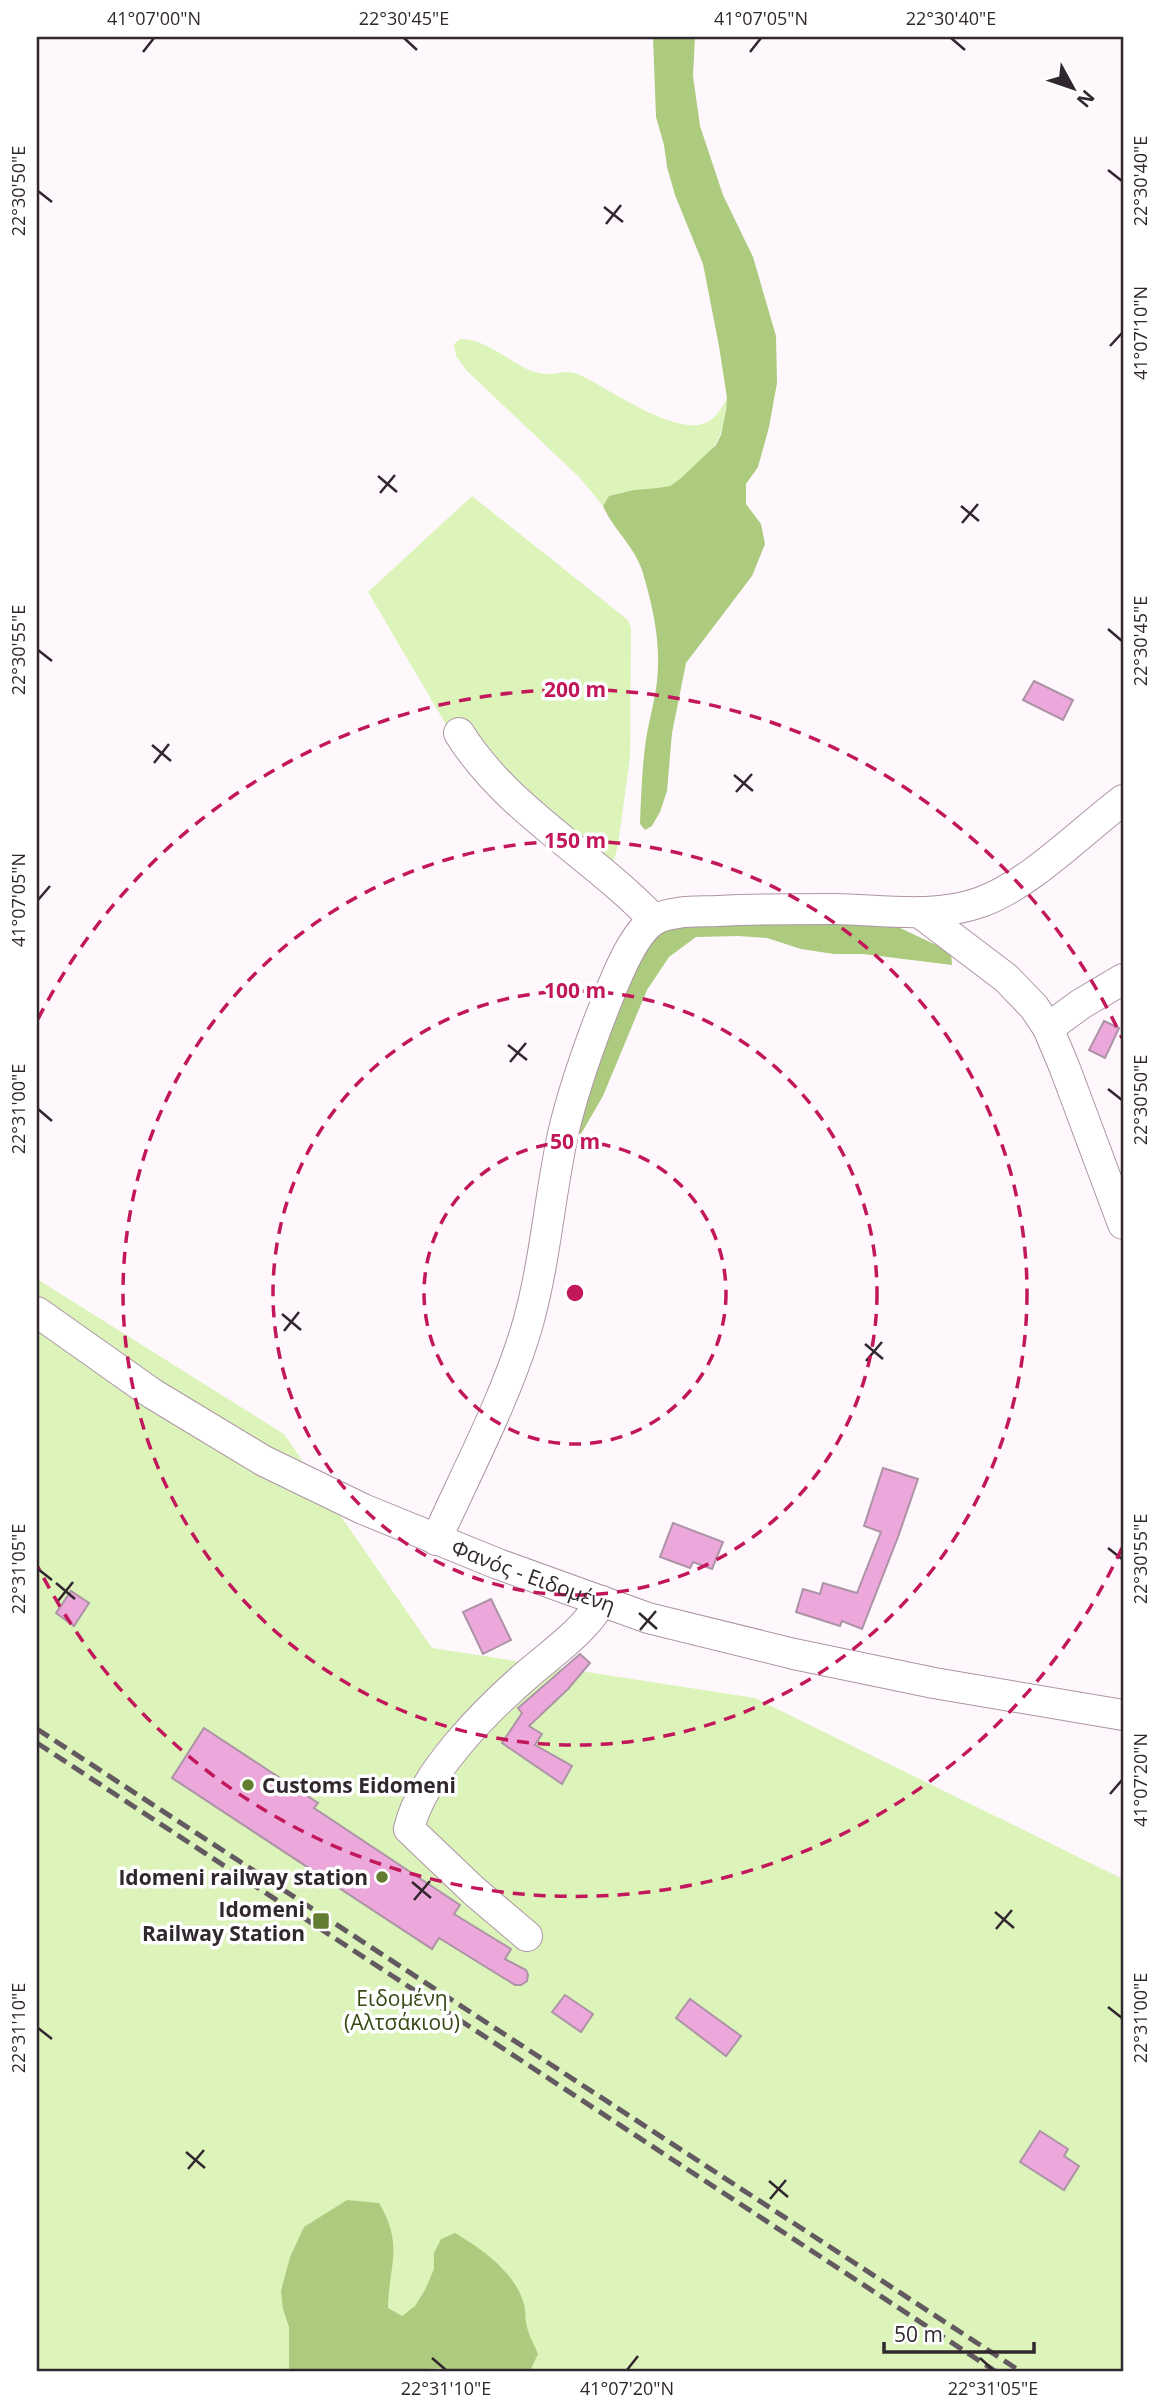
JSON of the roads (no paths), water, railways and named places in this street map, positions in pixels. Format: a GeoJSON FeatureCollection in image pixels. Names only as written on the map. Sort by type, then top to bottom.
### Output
{"type":"FeatureCollection","features":[{"type":"Feature","properties":{"kind":"street"},"geometry":{"type":"LineString","coordinates":[[459,733],[488,772],[633,898],[654,920]]}},
{"type":"Feature","properties":{"kind":"street"},"geometry":{"type":"LineString","coordinates":[[436,1540],[496,1406],[527,1326],[564,1133],[589,1046],[625,960],[654,920],[694,912],[739,910],[919,912],[958,908],[981,902],[1006,890],[1123,800]]}},
{"type":"Feature","properties":{"kind":"street"},"geometry":{"type":"LineString","coordinates":[[919,912],[1006,978],[1034,1007],[1048,1028],[1123,1224]]}},
{"type":"Feature","properties":{"kind":"street"},"geometry":{"type":"LineString","coordinates":[[1048,1028],[1123,979]]}},
{"type":"Feature","properties":{"kind":"street","name":"Φανός - Ειδομένη"},"geometry":{"type":"LineString","coordinates":[[37,1312],[153,1394],[264,1461],[341,1500],[436,1540],[668,1623],[934,1684],[1123,1715]]}},
{"type":"Feature","properties":{"kind":"street"},"geometry":{"type":"LineString","coordinates":[[527,1936],[425,1847],[409,1829],[412,1815],[428,1787],[464,1737],[506,1693],[583,1627],[601,1601]]}},
{"type":"Feature","properties":{"kind":"railway"},"geometry":{"type":"LineString","coordinates":[[37,1729],[1020,2371]]}},
{"type":"Feature","properties":{"kind":"railway"},"geometry":{"type":"LineString","coordinates":[[37,1743],[995,2371]]}},
{"type":"Feature","properties":{"kind":"place","name":"Customs Eidomeni"},"geometry":{"type":"Point","coordinates":[248,1785]}},
{"type":"Feature","properties":{"kind":"place","name":"Idomeni railway station"},"geometry":{"type":"Point","coordinates":[382,1877]}},
{"type":"Feature","properties":{"kind":"place","name":"Idomeni Railway Station"},"geometry":{"type":"Point","coordinates":[321,1921]}},
{"type":"Feature","properties":{"kind":"park label","name":"Ειδομένη (Αλτσάκιου)"},"geometry":{"type":"Point","coordinates":[402,2010]}}]}
